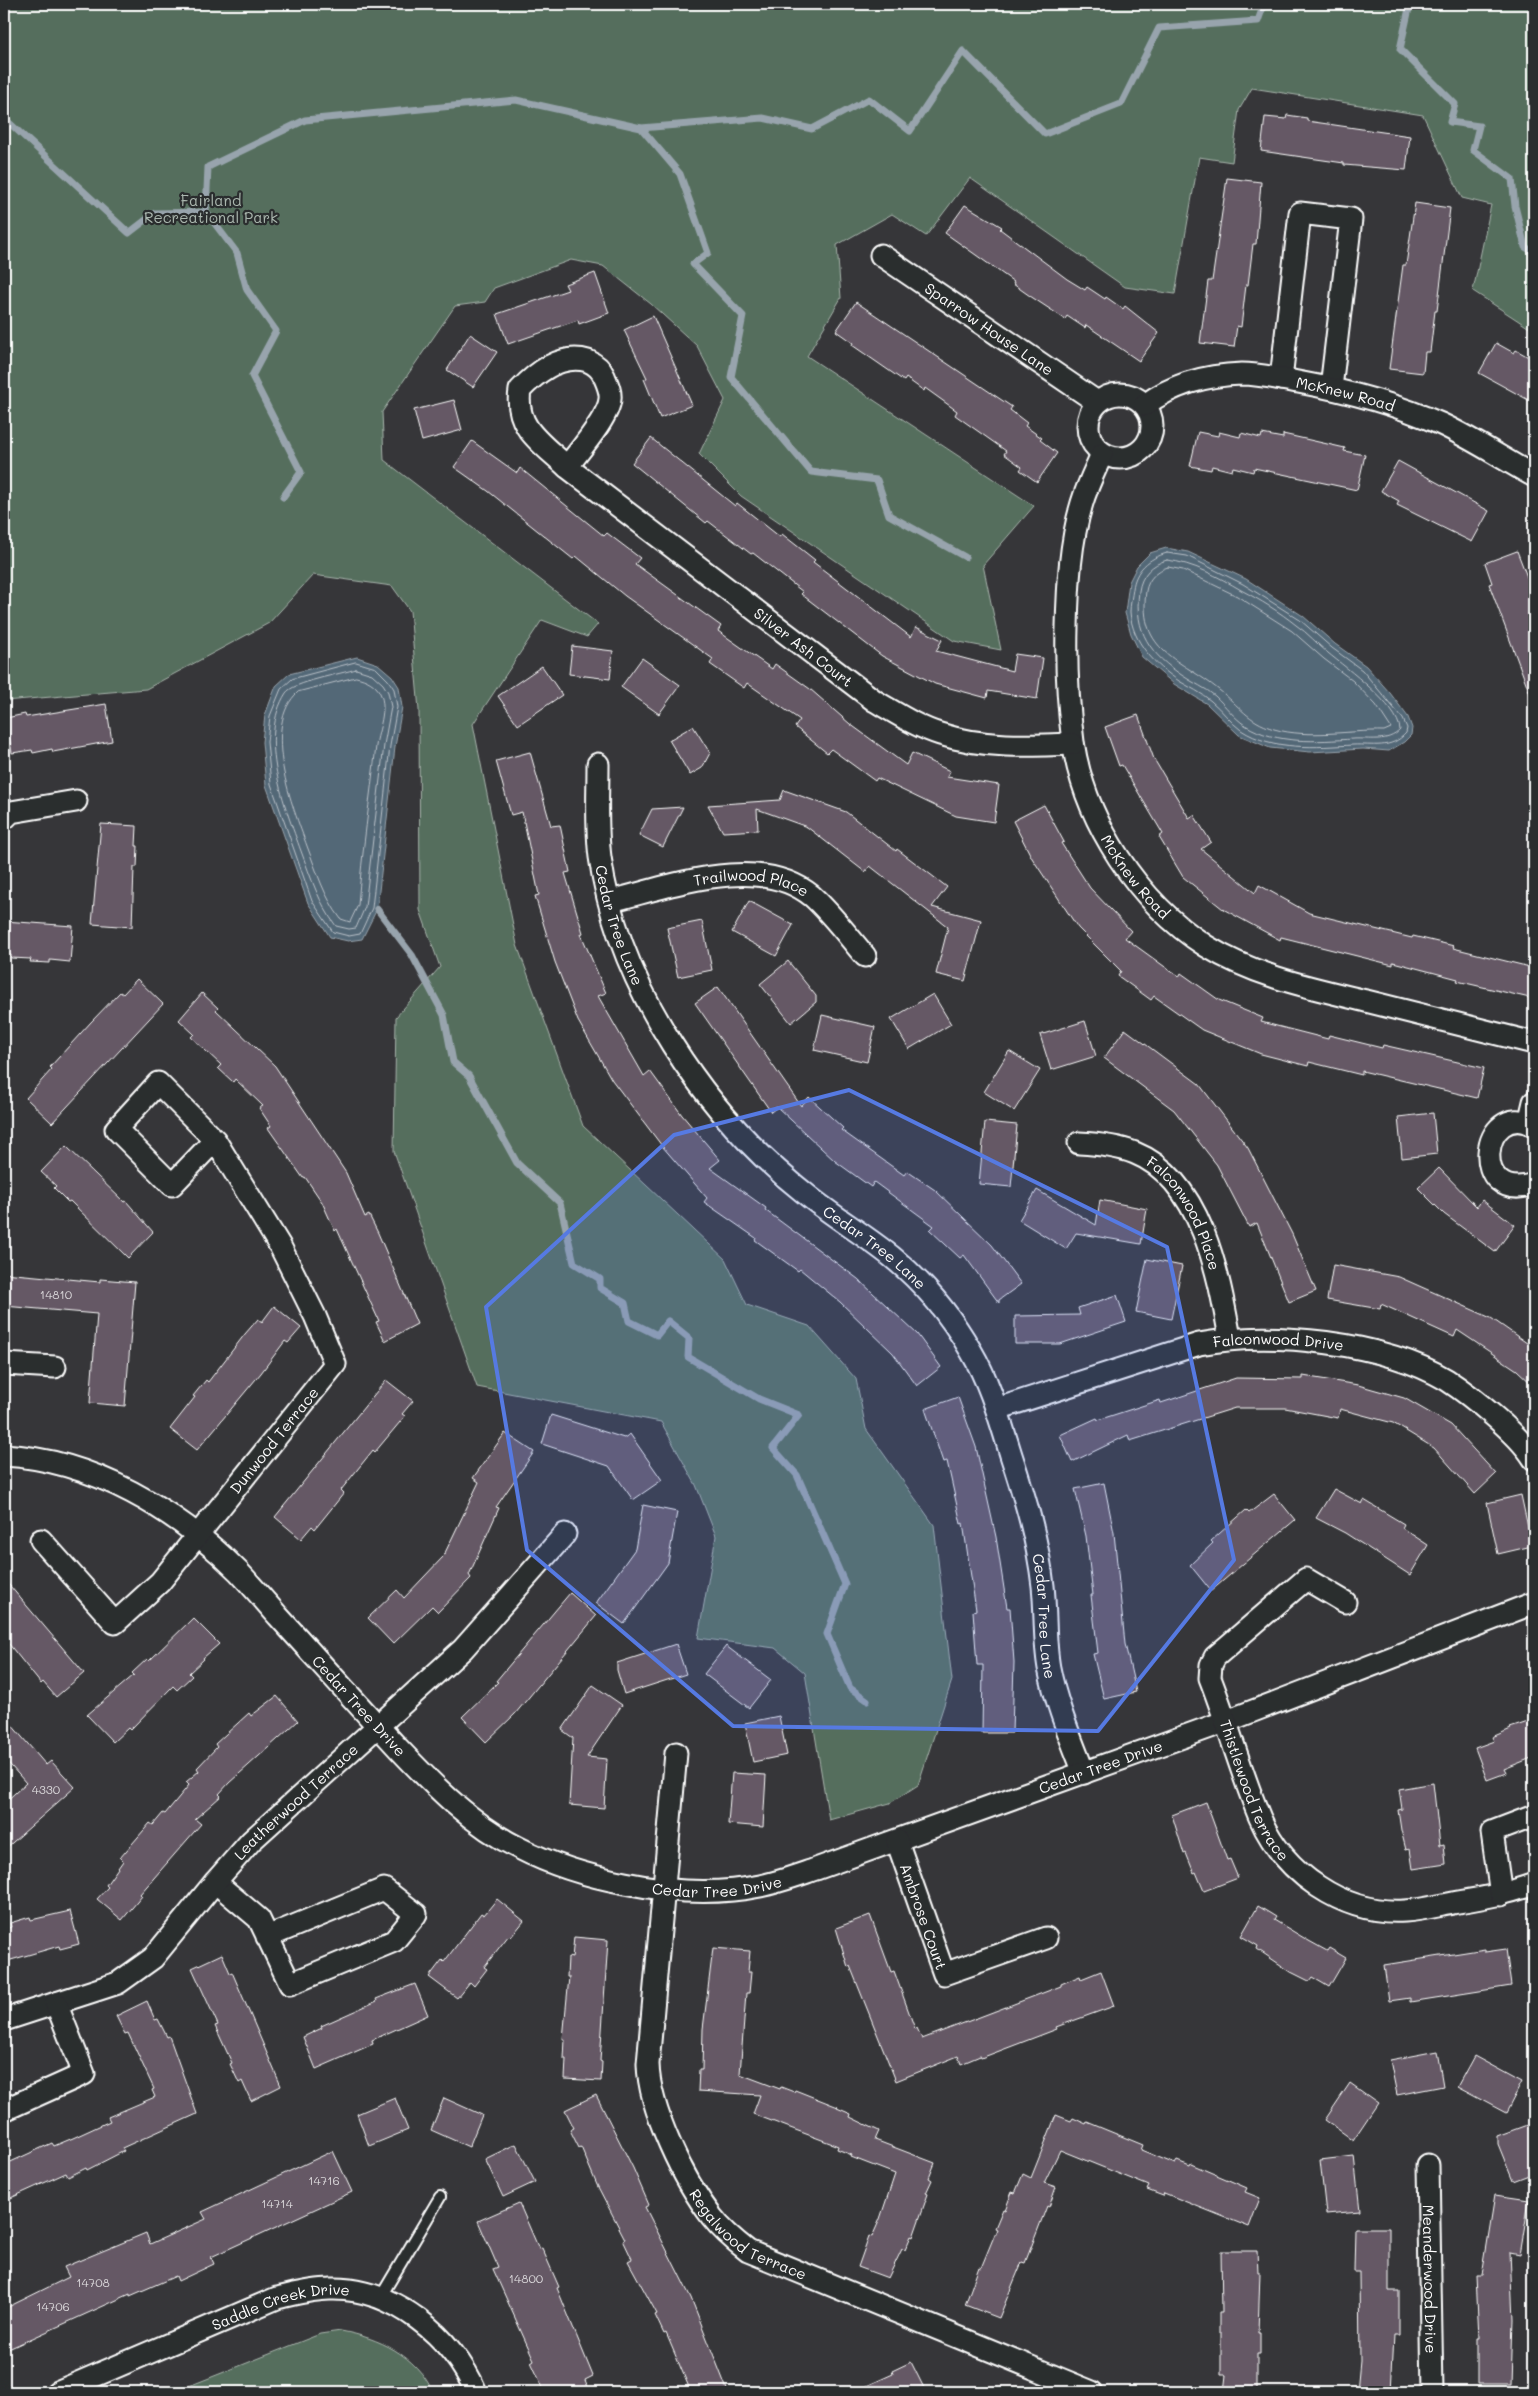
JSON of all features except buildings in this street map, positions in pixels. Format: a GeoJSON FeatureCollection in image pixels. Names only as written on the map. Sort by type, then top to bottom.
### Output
{"type":"FeatureCollection","features":[{"type":"Feature","properties":{"kind":"street"},"geometry":{"type":"LineString","coordinates":[[1281,379],[1300,213],[1351,219],[1332,388]]}},
{"type":"Feature","properties":{"kind":"street","name":"Sparrow House Lane"},"geometry":{"type":"LineString","coordinates":[[881,255],[1097,402]]}},
{"type":"Feature","properties":{"kind":"street","name":"Silver Ash Court"},"geometry":{"type":"LineString","coordinates":[[567,468],[606,412],[610,399],[603,373],[594,364],[581,359],[566,360],[549,366],[520,390],[518,402],[519,415],[524,426],[567,468],[875,701],[905,718],[940,734],[972,741],[1012,746],[1073,744]]}},
{"type":"Feature","properties":{"kind":"street","name":"McKnew Road"},"geometry":{"type":"LineString","coordinates":[[1145,405],[1158,395],[1188,382],[1214,376],[1243,374],[1332,388],[1396,406],[1442,425],[1534,476]]}},
{"type":"Feature","properties":{"kind":"street"},"geometry":{"type":"LineString","coordinates":[[1118,394],[1132,395],[1145,405],[1152,418],[1152,433],[1148,445],[1140,453],[1130,458],[1115,459],[1102,454],[1092,444],[1088,429],[1089,416],[1097,402],[1118,394]]}},
{"type":"Feature","properties":{"kind":"street","name":"McKnew Road"},"geometry":{"type":"LineString","coordinates":[[1102,454],[1082,502],[1072,548],[1066,669],[1073,744],[1086,790],[1100,823],[1121,863],[1174,921],[1207,946],[1248,966],[1293,983],[1534,1043]]}},
{"type":"Feature","properties":{"kind":"street","name":"Cedar Tree Lane"},"geometry":{"type":"LineString","coordinates":[[598,764],[600,850],[610,901],[637,981],[658,1022],[687,1065],[727,1118],[806,1195],[892,1257],[918,1280],[944,1310],[972,1352],[997,1409],[1029,1512],[1043,1586],[1048,1665],[1055,1695],[1084,1773]]}},
{"type":"Feature","properties":{"kind":"street"},"geometry":{"type":"LineString","coordinates":[[4,819],[11,812],[76,801]]}},
{"type":"Feature","properties":{"kind":"street","name":"Trailwood Place"},"geometry":{"type":"LineString","coordinates":[[610,901],[712,877],[743,874],[770,878],[793,884],[812,896],[865,956]]}},
{"type":"Feature","properties":{"kind":"street","name":"Dunwood Terrace"},"geometry":{"type":"LineString","coordinates":[[41,1540],[115,1622],[160,1582],[335,1364],[315,1316],[280,1246],[215,1140],[158,1083],[116,1129],[172,1185],[215,1140]]}},
{"type":"Feature","properties":{"kind":"street"},"geometry":{"type":"LineString","coordinates":[[1534,1102],[1532,1124],[1514,1122],[1503,1127],[1494,1135],[1488,1149],[1490,1166],[1497,1178],[1510,1186],[1524,1187],[1534,1184]]}},
{"type":"Feature","properties":{"kind":"street","name":"Falconwood Place"},"geometry":{"type":"LineString","coordinates":[[1079,1143],[1110,1145],[1136,1153],[1160,1168],[1178,1188],[1195,1215],[1210,1246],[1218,1273],[1230,1338]]}},
{"type":"Feature","properties":{"kind":"street","name":"Falconwood Drive"},"geometry":{"type":"LineString","coordinates":[[997,1409],[1199,1344],[1230,1338],[1286,1338],[1324,1342],[1412,1364],[1446,1380],[1480,1404],[1511,1430],[1534,1459]]}},
{"type":"Feature","properties":{"kind":"street"},"geometry":{"type":"LineString","coordinates":[[4,1364],[55,1367]]}},
{"type":"Feature","properties":{"kind":"street","name":"Cedar Tree Drive"},"geometry":{"type":"LineString","coordinates":[[4,1455],[61,1464],[109,1481],[148,1501],[198,1536],[238,1572],[379,1727],[439,1789],[475,1820],[517,1847],[593,1877],[662,1891],[714,1891],[760,1886],[897,1841],[1227,1721],[1534,1603]]}},
{"type":"Feature","properties":{"kind":"street","name":"Leatherwood Terrace"},"geometry":{"type":"LineString","coordinates":[[4,2020],[118,1983],[136,1972],[153,1958],[214,1882],[251,1841],[463,1649],[565,1534]]}},
{"type":"Feature","properties":{"kind":"street","name":"Thistlewood Terrace"},"geometry":{"type":"LineString","coordinates":[[1345,1602],[1306,1579],[1215,1657],[1211,1665],[1210,1678],[1261,1819],[1278,1848],[1297,1871],[1322,1890],[1350,1902],[1379,1909],[1404,1911],[1501,1896],[1534,1884]]}},
{"type":"Feature","properties":{"kind":"street","name":"Regalwood Terrace"},"geometry":{"type":"LineString","coordinates":[[676,1753],[662,1891],[648,2082],[655,2105],[697,2198],[713,2219],[748,2252],[1092,2392]]}},
{"type":"Feature","properties":{"kind":"street"},"geometry":{"type":"LineString","coordinates":[[1501,1896],[1492,1832],[1534,1816]]}},
{"type":"Feature","properties":{"kind":"street","name":"Ambrose Court"},"geometry":{"type":"LineString","coordinates":[[897,1841],[944,1974],[1046,1938]]}},
{"type":"Feature","properties":{"kind":"street"},"geometry":{"type":"LineString","coordinates":[[214,1882],[259,1919],[267,1937],[290,1984],[394,1941],[416,1914],[384,1888],[267,1937]]}},
{"type":"Feature","properties":{"kind":"street"},"geometry":{"type":"LineString","coordinates":[[4,2110],[84,2074],[56,2003]]}},
{"type":"Feature","properties":{"kind":"street","name":"Meanderwood Drive"},"geometry":{"type":"LineString","coordinates":[[1428,2165],[1432,2392]]}},
{"type":"Feature","properties":{"kind":"street","name":"Saddle Creek Drive"},"geometry":{"type":"LineString","coordinates":[[56,2392],[277,2298],[309,2290],[332,2288],[380,2298],[418,2319],[437,2335],[453,2353],[470,2377],[476,2392]]}},
{"type":"Feature","properties":{"kind":"lane"},"geometry":{"type":"LineString","coordinates":[[380,2298],[440,2197]]}},
{"type":"Feature","properties":{"kind":"highlighted area"},"geometry":{"type":"Polygon","coordinates":[[[849,1090],[1167,1247],[1234,1560],[1098,1731],[733,1726],[527,1550],[486,1307],[674,1135],[849,1090]]]}},
{"type":"Feature","properties":{"kind":"green space","name":"Fairland Recreational Park"},"geometry":{"type":"Polygon","coordinates":[[[4,4],[1534,4],[1534,331],[1473,291],[1491,205],[1462,198],[1423,115],[1252,88],[1239,110],[1232,162],[1199,157],[1175,294],[1125,287],[970,178],[926,236],[892,214],[837,245],[841,298],[807,356],[1034,506],[983,565],[1001,650],[954,641],[741,496],[699,454],[725,400],[697,346],[651,304],[603,266],[571,260],[494,288],[485,302],[455,306],[382,412],[384,460],[598,624],[587,637],[542,620],[473,724],[517,945],[583,1126],[725,1259],[747,1305],[809,1326],[856,1379],[866,1429],[934,1525],[952,1680],[918,1785],[890,1803],[829,1820],[805,1673],[775,1648],[698,1638],[716,1536],[696,1485],[661,1422],[477,1387],[394,1151],[396,1017],[440,967],[420,910],[419,710],[410,611],[392,586],[313,575],[269,623],[146,689],[4,701],[4,4]]]}},
{"type":"Feature","properties":{"kind":"green space"},"geometry":{"type":"Polygon","coordinates":[[[341,2331],[369,2338],[395,2350],[417,2368],[433,2392],[174,2392],[320,2334],[341,2331]]]}},
{"type":"Feature","properties":{"kind":"water"},"geometry":{"type":"Polygon","coordinates":[[[1166,548],[1188,552],[1246,579],[1303,616],[1335,644],[1366,666],[1408,717],[1412,728],[1411,735],[1404,742],[1389,751],[1363,749],[1310,752],[1270,748],[1239,735],[1207,704],[1174,684],[1142,657],[1131,634],[1125,613],[1129,582],[1137,566],[1150,553],[1166,548]]]}},
{"type":"Feature","properties":{"kind":"water"},"geometry":{"type":"Polygon","coordinates":[[[357,657],[378,664],[392,676],[399,687],[402,707],[395,747],[377,909],[362,939],[348,941],[330,937],[308,903],[266,785],[262,742],[265,715],[276,686],[289,674],[357,657]]]}},
{"type":"Feature","properties":{"kind":"waterway"},"geometry":{"type":"LineString","coordinates":[[4,118],[129,233],[155,213],[206,212],[208,167],[305,120],[516,100],[641,128],[763,118],[812,129],[869,99],[910,131],[963,51],[1045,134],[1121,104],[1159,28],[1258,21],[1264,4]]}},
{"type":"Feature","properties":{"kind":"waterway"},"geometry":{"type":"LineString","coordinates":[[1410,4],[1400,49],[1455,104],[1450,122],[1479,126],[1473,150],[1512,179],[1515,206],[1525,247],[1534,252]]}},
{"type":"Feature","properties":{"kind":"waterway"},"geometry":{"type":"LineString","coordinates":[[641,128],[680,174],[708,253],[693,264],[743,316],[731,377],[811,472],[877,480],[889,515],[965,557]]}},
{"type":"Feature","properties":{"kind":"waterway"},"geometry":{"type":"LineString","coordinates":[[206,212],[237,253],[247,290],[276,331],[252,376],[301,472],[283,497]]}},
{"type":"Feature","properties":{"kind":"waterway"},"geometry":{"type":"LineString","coordinates":[[377,909],[412,955],[444,1015],[453,1062],[469,1076],[517,1163],[560,1203],[574,1263],[600,1279],[600,1288],[625,1303],[629,1321],[657,1335],[668,1321],[689,1338],[688,1357],[759,1399],[799,1415],[773,1448],[797,1475],[845,1584],[827,1634],[850,1688],[867,1700]]}}]}
